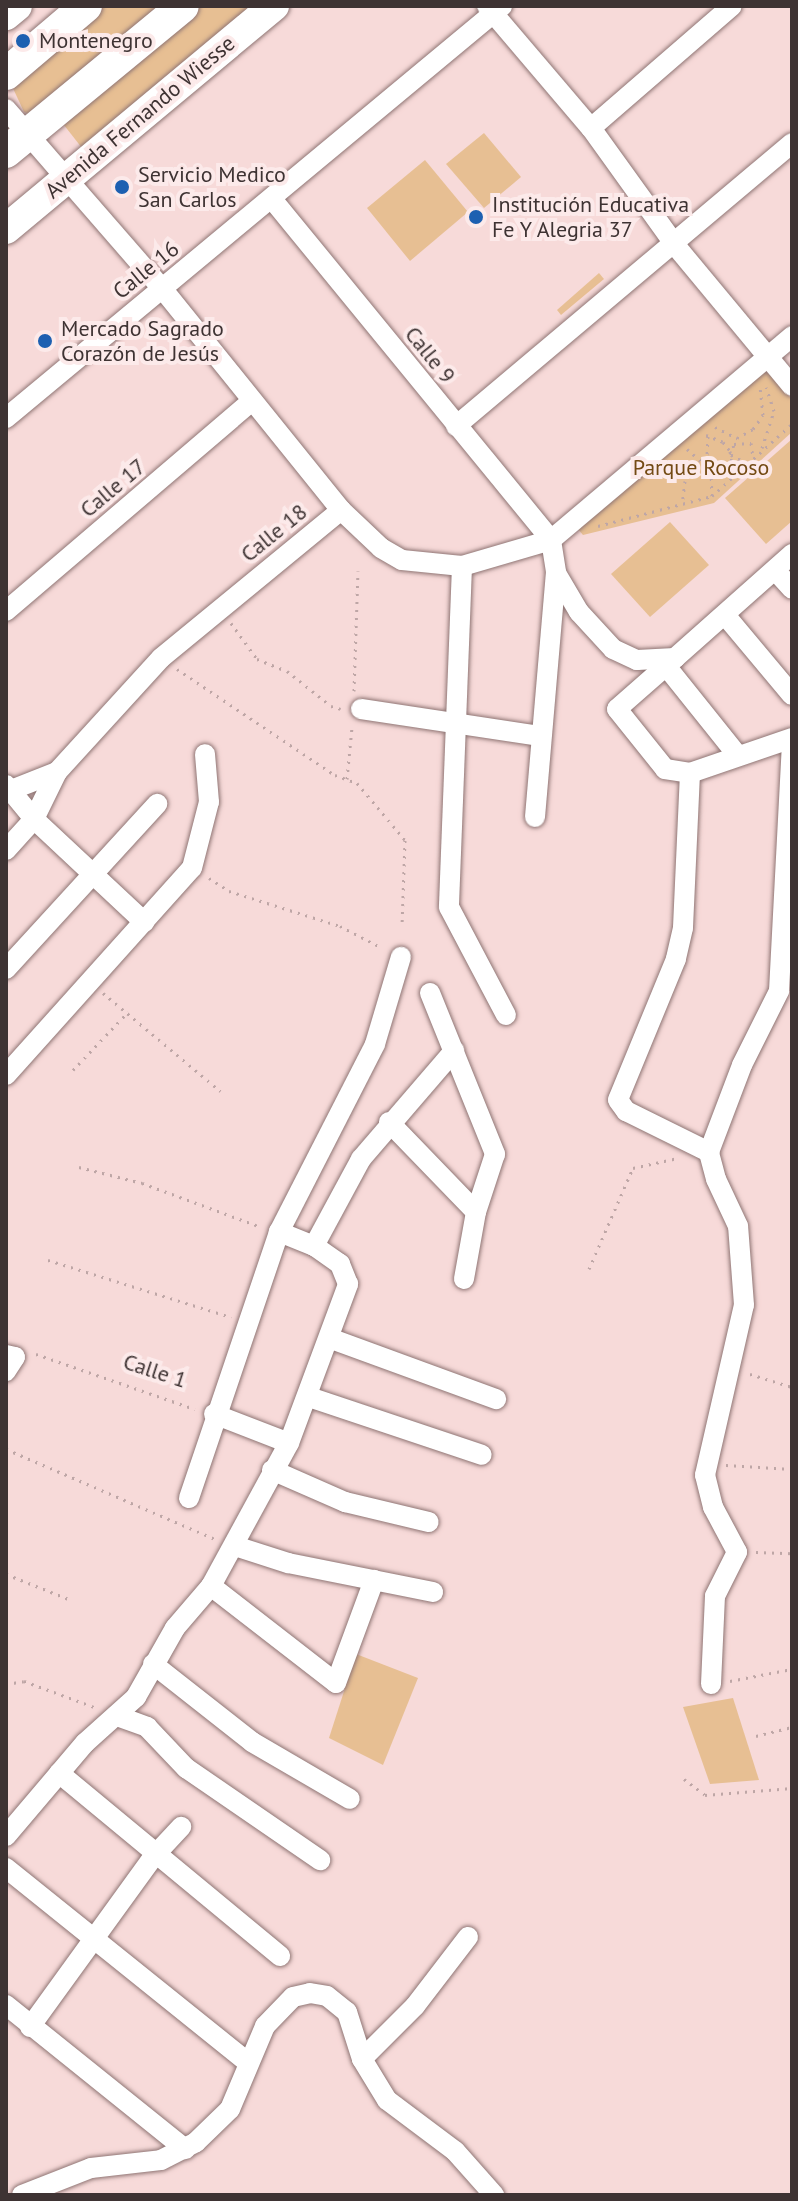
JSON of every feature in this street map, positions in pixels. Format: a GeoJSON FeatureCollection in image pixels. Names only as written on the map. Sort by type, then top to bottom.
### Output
{"type":"FeatureCollection","features":[{"type":"Feature","properties":{"kind":"main road"},"geometry":{"type":"LineString","coordinates":[[6,15],[17,6]]}},
{"type":"Feature","properties":{"kind":"main road"},"geometry":{"type":"LineString","coordinates":[[6,74],[86,6]]}},
{"type":"Feature","properties":{"kind":"main road"},"geometry":{"type":"LineString","coordinates":[[18,143],[183,6]]}},
{"type":"Feature","properties":{"kind":"main road","name":"Avenida Fernando Wiesse"},"geometry":{"type":"LineString","coordinates":[[6,229],[274,6]]}},
{"type":"Feature","properties":{"kind":"street"},"geometry":{"type":"LineString","coordinates":[[591,128],[732,6]]}},
{"type":"Feature","properties":{"kind":"street"},"geometry":{"type":"LineString","coordinates":[[494,8],[591,128],[675,245],[792,386]]}},
{"type":"Feature","properties":{"kind":"street","name":"Calle 16"},"geometry":{"type":"LineString","coordinates":[[7,416],[272,199],[494,8]]}},
{"type":"Feature","properties":{"kind":"street"},"geometry":{"type":"LineString","coordinates":[[6,109],[18,143],[68,178],[161,287],[341,510]]}},
{"type":"Feature","properties":{"kind":"street"},"geometry":{"type":"LineString","coordinates":[[456,426],[675,245],[792,143]]}},
{"type":"Feature","properties":{"kind":"street","name":"Calle 9"},"geometry":{"type":"LineString","coordinates":[[272,199],[551,540]]}},
{"type":"Feature","properties":{"kind":"street","name":"Calle 18"},"geometry":{"type":"LineString","coordinates":[[7,789],[57,772],[161,658],[341,510],[391,556],[462,566],[551,540],[792,336]]}},
{"type":"Feature","properties":{"kind":"street","name":"Calle 17"},"geometry":{"type":"LineString","coordinates":[[6,611],[252,401]]}},
{"type":"Feature","properties":{"kind":"street"},"geometry":{"type":"LineString","coordinates":[[535,817],[539,736],[556,573],[551,540]]}},
{"type":"Feature","properties":{"kind":"street"},"geometry":{"type":"LineString","coordinates":[[792,554],[617,709],[665,769],[690,773],[792,738]]}},
{"type":"Feature","properties":{"kind":"street"},"geometry":{"type":"LineString","coordinates":[[462,566],[449,907],[506,1015]]}},
{"type":"Feature","properties":{"kind":"street"},"geometry":{"type":"LineString","coordinates":[[775,570],[792,589]]}},
{"type":"Feature","properties":{"kind":"street"},"geometry":{"type":"LineString","coordinates":[[556,573],[579,612],[613,649],[637,660],[671,662]]}},
{"type":"Feature","properties":{"kind":"street"},"geometry":{"type":"LineString","coordinates":[[725,615],[792,695]]}},
{"type":"Feature","properties":{"kind":"street"},"geometry":{"type":"LineString","coordinates":[[671,662],[738,756]]}},
{"type":"Feature","properties":{"kind":"street"},"geometry":{"type":"LineString","coordinates":[[355,710],[539,736]]}},
{"type":"Feature","properties":{"kind":"street"},"geometry":{"type":"LineString","coordinates":[[711,1684],[715,1596],[737,1552],[713,1507],[705,1475],[744,1305],[738,1226],[716,1179],[709,1152],[742,1065],[779,991],[792,744]]}},
{"type":"Feature","properties":{"kind":"street"},"geometry":{"type":"LineString","coordinates":[[6,1075],[192,868],[209,802],[205,754]]}},
{"type":"Feature","properties":{"kind":"street"},"geometry":{"type":"LineString","coordinates":[[6,850],[34,819],[57,772]]}},
{"type":"Feature","properties":{"kind":"street"},"geometry":{"type":"LineString","coordinates":[[690,773],[680,944],[618,1100],[626,1111],[709,1152]]}},
{"type":"Feature","properties":{"kind":"street"},"geometry":{"type":"LineString","coordinates":[[7,789],[34,819],[144,922]]}},
{"type":"Feature","properties":{"kind":"street"},"geometry":{"type":"LineString","coordinates":[[6,969],[157,804]]}},
{"type":"Feature","properties":{"kind":"street"},"geometry":{"type":"LineString","coordinates":[[189,1498],[245,1321],[279,1232],[375,1044],[401,957]]}},
{"type":"Feature","properties":{"kind":"street"},"geometry":{"type":"LineString","coordinates":[[430,993],[495,1154],[476,1212],[464,1279]]}},
{"type":"Feature","properties":{"kind":"street"},"geometry":{"type":"LineString","coordinates":[[314,1246],[361,1159],[389,1122],[454,1051]]}},
{"type":"Feature","properties":{"kind":"street"},"geometry":{"type":"LineString","coordinates":[[389,1122],[476,1212]]}},
{"type":"Feature","properties":{"kind":"street"},"geometry":{"type":"LineString","coordinates":[[6,1836],[85,1743],[120,1717],[175,1628],[211,1586],[289,1443],[309,1397],[348,1284],[347,1270],[314,1246],[279,1232]]}},
{"type":"Feature","properties":{"kind":"street"},"geometry":{"type":"LineString","coordinates":[[329,1338],[496,1399]]}},
{"type":"Feature","properties":{"kind":"street"},"geometry":{"type":"LineString","coordinates":[[309,1397],[482,1455]]}},
{"type":"Feature","properties":{"kind":"street"},"geometry":{"type":"LineString","coordinates":[[214,1414],[289,1443]]}},
{"type":"Feature","properties":{"kind":"street"},"geometry":{"type":"LineString","coordinates":[[272,1470],[345,1502],[429,1522]]}},
{"type":"Feature","properties":{"kind":"street"},"geometry":{"type":"LineString","coordinates":[[235,1546],[433,1592]]}},
{"type":"Feature","properties":{"kind":"street"},"geometry":{"type":"LineString","coordinates":[[211,1586],[336,1683],[374,1580]]}},
{"type":"Feature","properties":{"kind":"street"},"geometry":{"type":"LineString","coordinates":[[153,1664],[252,1742],[350,1799]]}},
{"type":"Feature","properties":{"kind":"street"},"geometry":{"type":"LineString","coordinates":[[120,1717],[147,1727],[186,1768],[320,1860]]}},
{"type":"Feature","properties":{"kind":"street"},"geometry":{"type":"LineString","coordinates":[[59,1773],[154,1856],[280,1956]]}},
{"type":"Feature","properties":{"kind":"street"},"geometry":{"type":"LineString","coordinates":[[30,2027],[154,1856],[181,1827]]}},
{"type":"Feature","properties":{"kind":"street"},"geometry":{"type":"LineString","coordinates":[[6,1868],[247,2062]]}},
{"type":"Feature","properties":{"kind":"street"},"geometry":{"type":"LineString","coordinates":[[362,2059],[415,2006],[468,1937]]}},
{"type":"Feature","properties":{"kind":"street"},"geometry":{"type":"LineString","coordinates":[[22,2195],[69,2174],[149,2162],[185,2149],[230,2109],[247,2062],[278,2011],[293,1997],[310,1993],[327,1996],[347,2012],[362,2059],[398,2111],[455,2151],[494,2195]]}},
{"type":"Feature","properties":{"kind":"street"},"geometry":{"type":"LineString","coordinates":[[6,2005],[185,2149]]}},
{"type":"Feature","properties":{"kind":"path"},"geometry":{"type":"LineString","coordinates":[[748,388],[761,376],[774,411],[760,453]]}},
{"type":"Feature","properties":{"kind":"path"},"geometry":{"type":"LineString","coordinates":[[710,422],[728,437],[746,435],[763,415],[758,379]]}},
{"type":"Feature","properties":{"kind":"path"},"geometry":{"type":"LineString","coordinates":[[598,520],[587,529],[712,496],[792,424]]}},
{"type":"Feature","properties":{"kind":"path"},"geometry":{"type":"LineString","coordinates":[[703,427],[696,433],[723,442],[739,463],[750,462]]}},
{"type":"Feature","properties":{"kind":"path"},"geometry":{"type":"LineString","coordinates":[[708,436],[707,456],[712,463],[733,464]]}},
{"type":"Feature","properties":{"kind":"path"},"geometry":{"type":"LineString","coordinates":[[688,440],[680,447],[705,460],[714,482],[712,496]]}},
{"type":"Feature","properties":{"kind":"path"},"geometry":{"type":"LineString","coordinates":[[733,477],[731,455],[742,440],[751,443],[750,462]]}},
{"type":"Feature","properties":{"kind":"path"},"geometry":{"type":"LineString","coordinates":[[672,455],[664,462],[682,472],[682,504]]}},
{"type":"Feature","properties":{"kind":"path"},"geometry":{"type":"LineString","coordinates":[[347,780],[355,710],[358,571]]}},
{"type":"Feature","properties":{"kind":"path"},"geometry":{"type":"LineString","coordinates":[[223,605],[238,639],[257,659],[287,671],[331,706],[355,710]]}},
{"type":"Feature","properties":{"kind":"path"},"geometry":{"type":"LineString","coordinates":[[161,658],[347,780],[357,783],[405,840],[402,924]]}},
{"type":"Feature","properties":{"kind":"path"},"geometry":{"type":"LineString","coordinates":[[192,868],[229,891],[340,926],[401,957]]}},
{"type":"Feature","properties":{"kind":"path"},"geometry":{"type":"LineString","coordinates":[[88,981],[220,1091]]}},
{"type":"Feature","properties":{"kind":"path"},"geometry":{"type":"LineString","coordinates":[[73,1070],[128,1012]]}},
{"type":"Feature","properties":{"kind":"path"},"geometry":{"type":"LineString","coordinates":[[589,1269],[633,1168],[709,1152]]}},
{"type":"Feature","properties":{"kind":"path"},"geometry":{"type":"LineString","coordinates":[[79,1167],[142,1183],[279,1232]]}},
{"type":"Feature","properties":{"kind":"path"},"geometry":{"type":"LineString","coordinates":[[48,1260],[245,1321]]}},
{"type":"Feature","properties":{"kind":"path","name":"Calle 1"},"geometry":{"type":"LineString","coordinates":[[9,1361],[33,1353],[214,1414]]}},
{"type":"Feature","properties":{"kind":"path"},"geometry":{"type":"LineString","coordinates":[[728,1368],[792,1387]]}},
{"type":"Feature","properties":{"kind":"path"},"geometry":{"type":"LineString","coordinates":[[6,1449],[235,1546]]}},
{"type":"Feature","properties":{"kind":"path"},"geometry":{"type":"LineString","coordinates":[[719,1465],[792,1469]]}},
{"type":"Feature","properties":{"kind":"path"},"geometry":{"type":"LineString","coordinates":[[737,1552],[792,1553]]}},
{"type":"Feature","properties":{"kind":"path"},"geometry":{"type":"LineString","coordinates":[[6,1574],[71,1600]]}},
{"type":"Feature","properties":{"kind":"path"},"geometry":{"type":"LineString","coordinates":[[711,1684],[792,1669]]}},
{"type":"Feature","properties":{"kind":"path"},"geometry":{"type":"LineString","coordinates":[[6,1684],[24,1681],[120,1717]]}},
{"type":"Feature","properties":{"kind":"path"},"geometry":{"type":"LineString","coordinates":[[756,1736],[792,1727]]}},
{"type":"Feature","properties":{"kind":"path"},"geometry":{"type":"LineString","coordinates":[[684,1779],[705,1795],[792,1788]]}},
{"type":"Feature","properties":{"kind":"green space"},"geometry":{"type":"Polygon","coordinates":[[[103,6],[172,6],[34,116],[24,112],[11,84],[103,6]]]}},
{"type":"Feature","properties":{"kind":"green space"},"geometry":{"type":"Polygon","coordinates":[[[199,6],[254,6],[82,148],[60,120],[199,6]]]}},
{"type":"Feature","properties":{"kind":"green space"},"geometry":{"type":"Polygon","coordinates":[[[484,133],[521,177],[484,208],[446,164],[484,133]]]}},
{"type":"Feature","properties":{"kind":"green space"},"geometry":{"type":"Polygon","coordinates":[[[425,160],[468,212],[410,261],[367,208],[425,160]]]}},
{"type":"Feature","properties":{"kind":"green space"},"geometry":{"type":"Polygon","coordinates":[[[599,273],[604,279],[561,315],[557,310],[599,273]]]}},
{"type":"Feature","properties":{"kind":"green space","name":"Parque Rocoso"},"geometry":{"type":"Polygon","coordinates":[[[766,366],[792,400],[792,432],[714,503],[583,535],[577,528],[766,366]]]}},
{"type":"Feature","properties":{"kind":"green space"},"geometry":{"type":"Polygon","coordinates":[[[792,439],[792,521],[766,544],[725,498],[792,439]]]}},
{"type":"Feature","properties":{"kind":"green space"},"geometry":{"type":"Polygon","coordinates":[[[670,522],[709,565],[650,617],[611,574],[670,522]]]}},
{"type":"Feature","properties":{"kind":"green space"},"geometry":{"type":"Polygon","coordinates":[[[356,1654],[418,1678],[383,1765],[329,1738],[356,1654]]]}},
{"type":"Feature","properties":{"kind":"green space"},"geometry":{"type":"Polygon","coordinates":[[[733,1698],[759,1780],[710,1784],[683,1707],[733,1698]]]}},
{"type":"Feature","properties":{"kind":"place","name":"Montenegro"},"geometry":{"type":"Point","coordinates":[23,41]}},
{"type":"Feature","properties":{"kind":"place","name":"Servicio Medico San Carlos"},"geometry":{"type":"Point","coordinates":[122,187]}},
{"type":"Feature","properties":{"kind":"place","name":"Institución Educativa Fe Y Alegria 37"},"geometry":{"type":"Point","coordinates":[476,217]}},
{"type":"Feature","properties":{"kind":"place","name":"Mercado Sagrado Corazón de Jesús"},"geometry":{"type":"Point","coordinates":[45,341]}}]}
